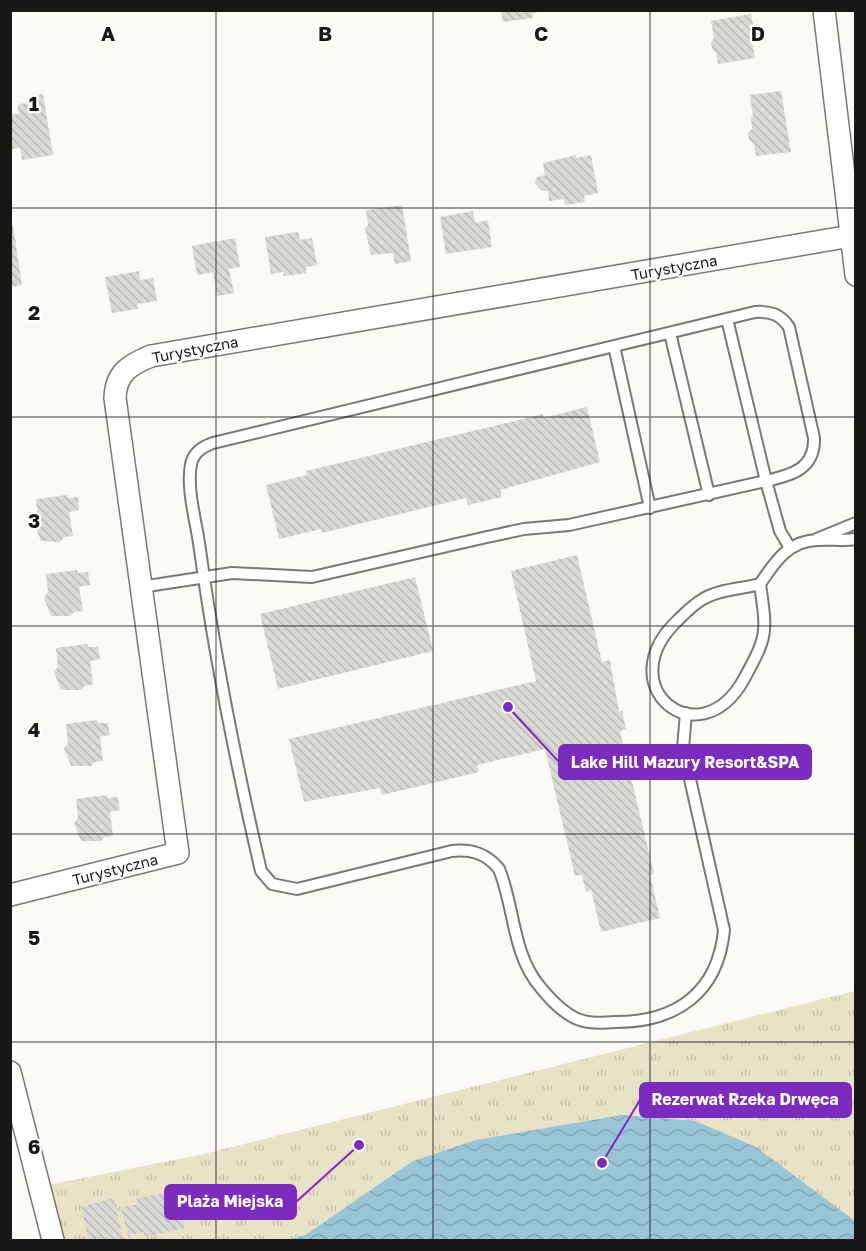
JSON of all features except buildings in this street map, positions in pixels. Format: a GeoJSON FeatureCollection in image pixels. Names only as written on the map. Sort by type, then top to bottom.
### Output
{"type":"FeatureCollection","features":[{"type":"Feature","properties":{"kind":"street"},"geometry":{"type":"LineString","coordinates":[[824,10],[855,275]]}},
{"type":"Feature","properties":{"kind":"street","name":"Turystyczna"},"geometry":{"type":"LineString","coordinates":[[10,895],[178,853],[115,398],[118,377],[134,363],[151,356],[851,236]]}},
{"type":"Feature","properties":{"kind":"street"},"geometry":{"type":"LineString","coordinates":[[10,1072],[53,1240]]}},
{"type":"Feature","properties":{"kind":"lane"},"geometry":{"type":"LineString","coordinates":[[141,587],[204,579],[246,572],[300,578],[312,577],[515,531],[569,525],[650,508],[796,473],[805,467],[815,450],[814,438],[789,327],[783,319],[765,311],[205,446],[194,456],[190,474],[204,579],[213,641],[237,768],[261,871],[266,879],[280,888],[297,889],[452,851],[473,851],[485,856],[499,869],[523,958],[531,974],[564,1011],[587,1022],[642,1021],[670,1013],[704,987],[719,960],[723,938],[723,916],[683,748],[686,713]]}},
{"type":"Feature","properties":{"kind":"lane"},"geometry":{"type":"LineString","coordinates":[[727,319],[766,481],[780,531],[790,548]]}},
{"type":"Feature","properties":{"kind":"lane"},"geometry":{"type":"LineString","coordinates":[[670,333],[709,495]]}},
{"type":"Feature","properties":{"kind":"lane"},"geometry":{"type":"LineString","coordinates":[[614,346],[650,508]]}},
{"type":"Feature","properties":{"kind":"lane"},"geometry":{"type":"LineString","coordinates":[[760,584],[766,621],[764,637],[742,682],[730,700],[708,715],[686,713],[666,702],[653,682],[651,667],[658,644],[675,623],[702,599],[760,584],[777,559],[790,548],[855,523]]}},
{"type":"Feature","properties":{"kind":"lane"},"geometry":{"type":"LineString","coordinates":[[817,539],[855,539]]}},
{"type":"Feature","properties":{"kind":"green space"},"geometry":{"type":"Polygon","coordinates":[[[855,991],[855,1240],[342,1209],[305,1235],[286,1240],[42,1240],[27,1189],[204,1154],[855,991]]]}},
{"type":"Feature","properties":{"kind":"water"},"geometry":{"type":"Polygon","coordinates":[[[622,1115],[695,1121],[756,1147],[855,1221],[855,1240],[286,1240],[305,1235],[413,1161],[476,1140],[622,1115]]]}},
{"type":"Feature","properties":{"kind":"place","name":"Lake Hill Mazury Resort&SPA"},"geometry":{"type":"Point","coordinates":[508,707]}},
{"type":"Feature","properties":{"kind":"place","name":"Plaża Miejska"},"geometry":{"type":"Point","coordinates":[359,1145]}},
{"type":"Feature","properties":{"kind":"place","name":"Rezerwat Rzeka Drwęca"},"geometry":{"type":"Point","coordinates":[602,1163]}}]}
